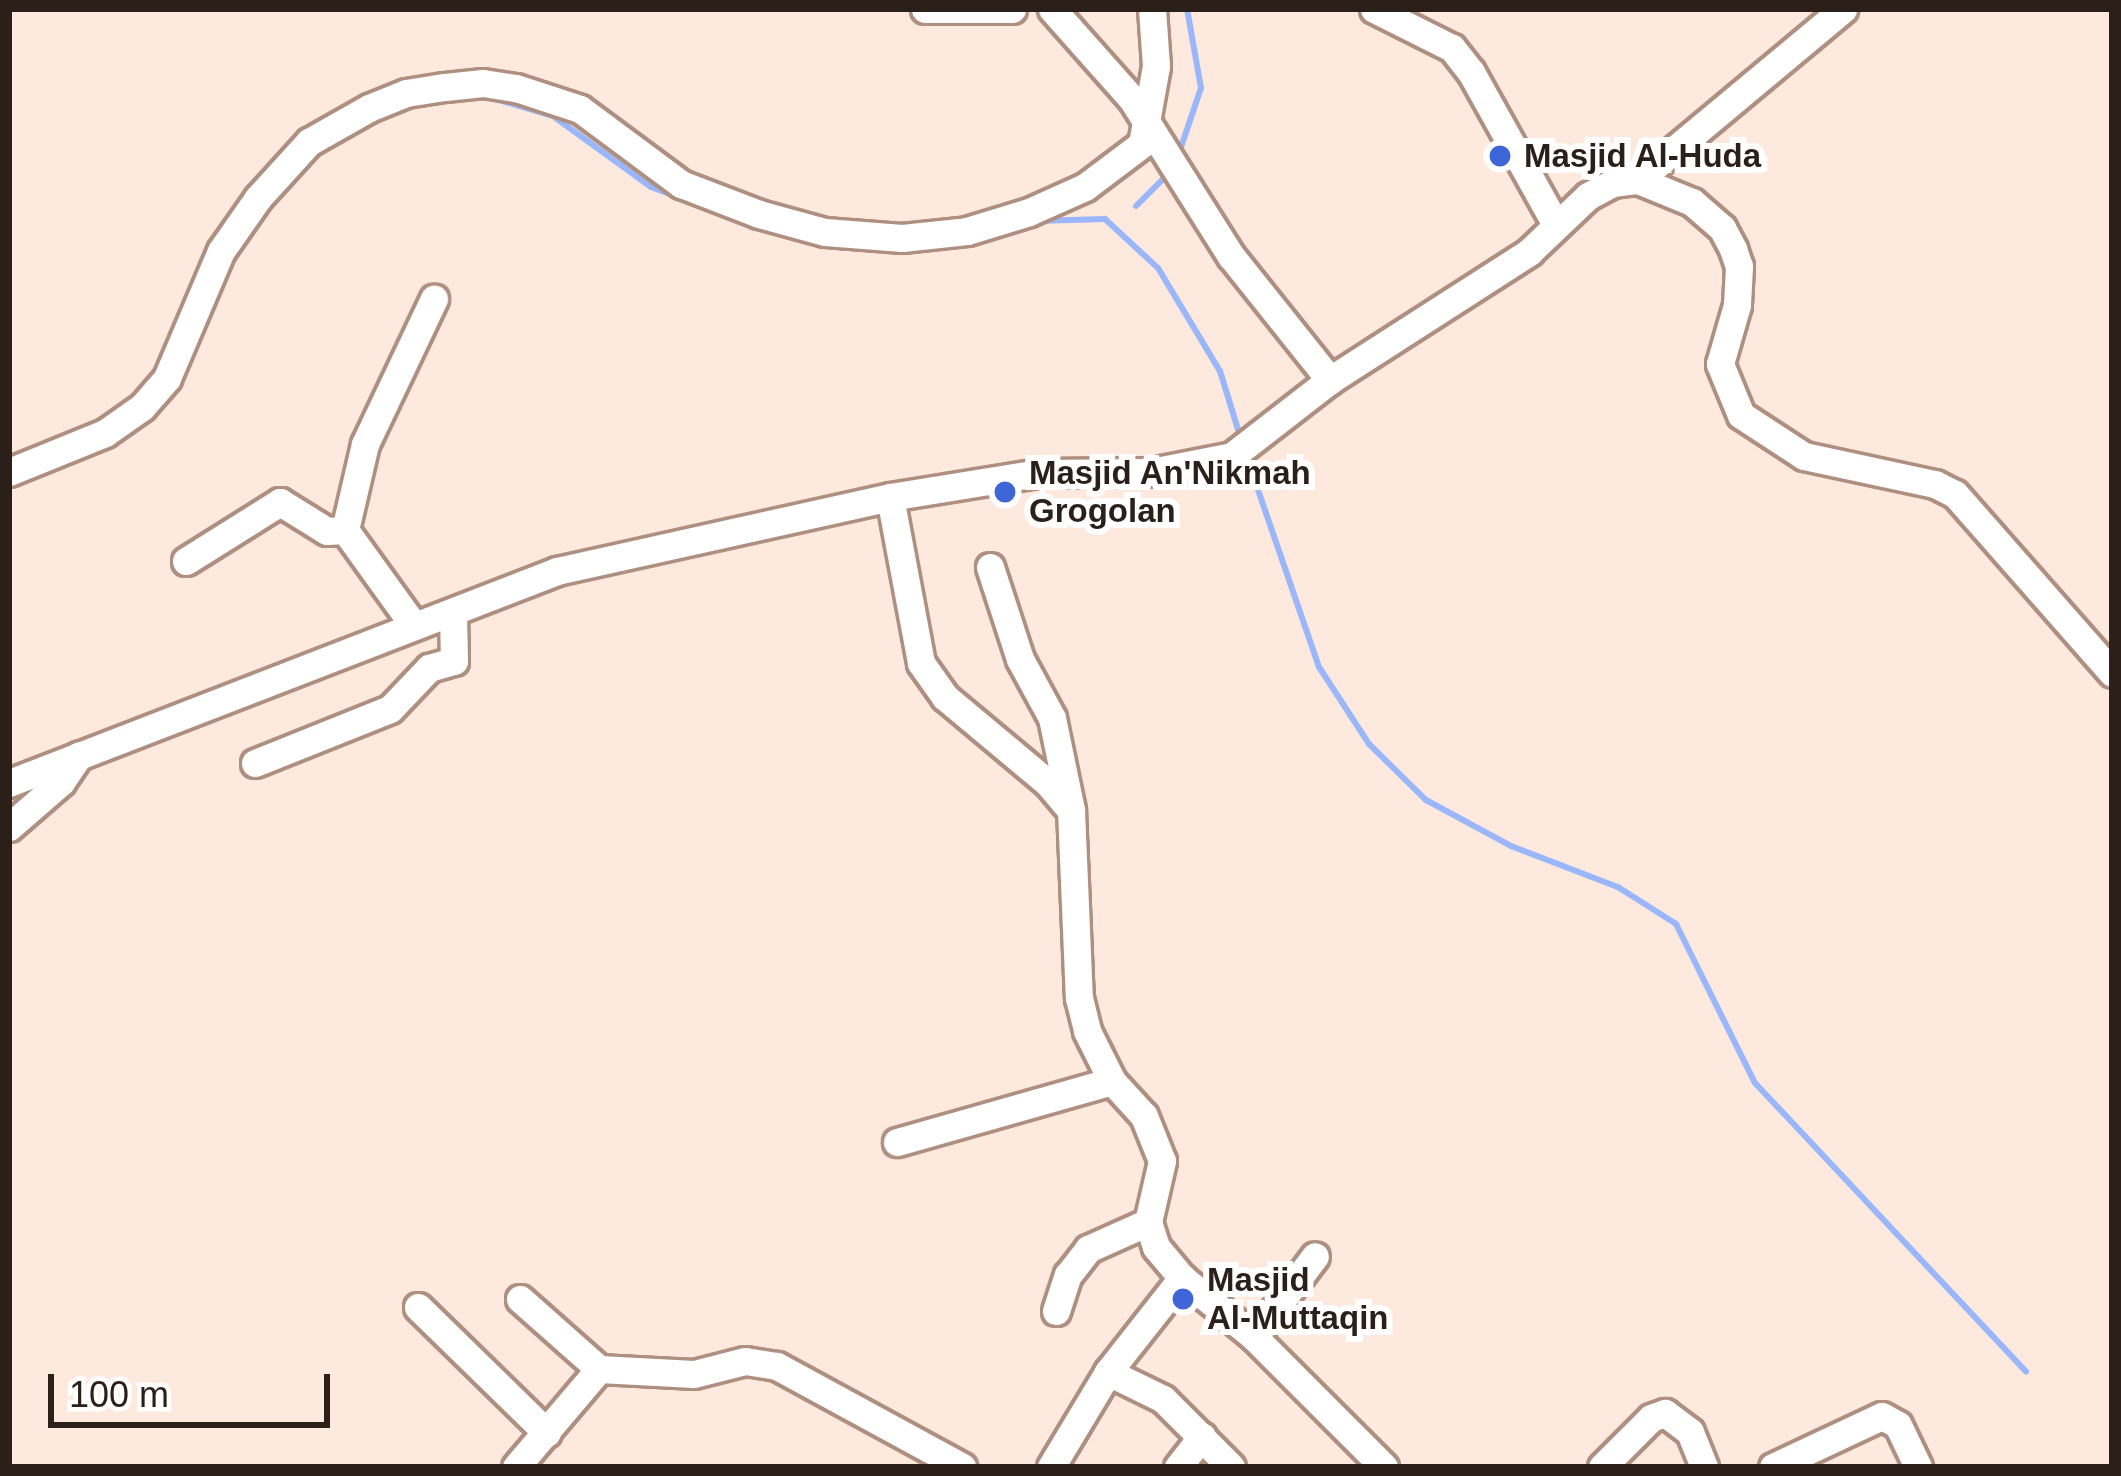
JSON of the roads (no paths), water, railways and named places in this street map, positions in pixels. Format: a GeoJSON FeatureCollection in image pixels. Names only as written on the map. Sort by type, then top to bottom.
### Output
{"type":"FeatureCollection","features":[{"type":"Feature","properties":{"kind":"street"},"geometry":{"type":"LineString","coordinates":[[925,9],[1012,9]]}},
{"type":"Feature","properties":{"kind":"street"},"geometry":{"type":"LineString","coordinates":[[1052,9],[1107,66],[1232,256],[1330,380]]}},
{"type":"Feature","properties":{"kind":"street"},"geometry":{"type":"LineString","coordinates":[[1151,139],[1156,66],[1152,9]]}},
{"type":"Feature","properties":{"kind":"street"},"geometry":{"type":"LineString","coordinates":[[1374,9],[1452,48],[1471,72],[1555,223]]}},
{"type":"Feature","properties":{"kind":"street"},"geometry":{"type":"LineString","coordinates":[[1423,34],[1439,9]]}},
{"type":"Feature","properties":{"kind":"street"},"geometry":{"type":"LineString","coordinates":[[1638,180],[1843,9]]}},
{"type":"Feature","properties":{"kind":"street"},"geometry":{"type":"LineString","coordinates":[[9,472],[127,421],[167,378],[221,251],[258,198],[309,142],[406,93],[483,82],[580,109],[681,184],[758,214],[825,232],[902,238],[967,231],[1029,212],[1085,187],[1151,139]]}},
{"type":"Feature","properties":{"kind":"street"},"geometry":{"type":"LineString","coordinates":[[9,783],[556,571],[890,497],[1038,473],[1150,472],[1232,456],[1304,405],[1330,380],[1528,252],[1555,223],[1612,183],[1638,180],[1692,202],[1722,228],[1733,249],[1739,266],[1737,305],[1720,364],[1741,415],[1804,456],[1935,484],[1955,494],[2112,673]]}},
{"type":"Feature","properties":{"kind":"street"},"geometry":{"type":"LineString","coordinates":[[412,623],[345,530],[365,444],[434,299]]}},
{"type":"Feature","properties":{"kind":"street"},"geometry":{"type":"LineString","coordinates":[[890,497],[920,663],[945,697],[1048,783],[1072,810]]}},
{"type":"Feature","properties":{"kind":"street"},"geometry":{"type":"LineString","coordinates":[[186,561],[280,502],[327,531],[345,530]]}},
{"type":"Feature","properties":{"kind":"street"},"geometry":{"type":"LineString","coordinates":[[990,567],[1019,659],[1052,718],[1072,810],[1079,998],[1087,1031],[1112,1081],[1144,1116],[1162,1161],[1148,1222],[1156,1247],[1181,1278],[1255,1337],[1384,1467]]}},
{"type":"Feature","properties":{"kind":"street"},"geometry":{"type":"LineString","coordinates":[[255,763],[390,709],[429,668],[454,661],[453,614]]}},
{"type":"Feature","properties":{"kind":"street"},"geometry":{"type":"LineString","coordinates":[[9,827],[61,782],[79,755]]}},
{"type":"Feature","properties":{"kind":"street"},"geometry":{"type":"LineString","coordinates":[[897,1142],[1112,1081]]}},
{"type":"Feature","properties":{"kind":"street"},"geometry":{"type":"LineString","coordinates":[[1055,1311],[1068,1275],[1088,1249],[1148,1222]]}},
{"type":"Feature","properties":{"kind":"street"},"geometry":{"type":"LineString","coordinates":[[1255,1337],[1315,1256]]}},
{"type":"Feature","properties":{"kind":"street"},"geometry":{"type":"LineString","coordinates":[[1051,1467],[1108,1372],[1181,1278]]}},
{"type":"Feature","properties":{"kind":"street"},"geometry":{"type":"LineString","coordinates":[[520,1299],[599,1369],[694,1374],[745,1361],[777,1366],[962,1467]]}},
{"type":"Feature","properties":{"kind":"street"},"geometry":{"type":"LineString","coordinates":[[418,1307],[547,1433]]}},
{"type":"Feature","properties":{"kind":"street"},"geometry":{"type":"LineString","coordinates":[[516,1467],[599,1369]]}},
{"type":"Feature","properties":{"kind":"street"},"geometry":{"type":"LineString","coordinates":[[1108,1372],[1163,1399],[1231,1467]]}},
{"type":"Feature","properties":{"kind":"street"},"geometry":{"type":"LineString","coordinates":[[1602,1467],[1651,1418],[1665,1414],[1690,1432],[1703,1467]]}},
{"type":"Feature","properties":{"kind":"street"},"geometry":{"type":"LineString","coordinates":[[1773,1467],[1882,1416],[1898,1425],[1918,1467]]}},
{"type":"Feature","properties":{"kind":"street"},"geometry":{"type":"LineString","coordinates":[[1178,1467],[1202,1436]]}},
{"type":"Feature","properties":{"kind":"waterway"},"geometry":{"type":"LineString","coordinates":[[1178,156],[1201,88],[1187,9]]}},
{"type":"Feature","properties":{"kind":"waterway"},"geometry":{"type":"LineString","coordinates":[[492,98],[553,116],[651,187],[696,204]]}},
{"type":"Feature","properties":{"kind":"waterway"},"geometry":{"type":"LineString","coordinates":[[1136,206],[1169,173]]}},
{"type":"Feature","properties":{"kind":"waterway"},"geometry":{"type":"LineString","coordinates":[[1036,221],[1105,219],[1158,268],[1220,371],[1240,436]]}},
{"type":"Feature","properties":{"kind":"waterway"},"geometry":{"type":"LineString","coordinates":[[1246,455],[1319,667],[1369,744],[1426,800],[1511,846],[1618,887],[1676,924],[1755,1083],[2026,1372]]}},
{"type":"Feature","properties":{"kind":"place","name":"Masjid Al-Huda"},"geometry":{"type":"Point","coordinates":[1500,156]}},
{"type":"Feature","properties":{"kind":"place","name":"Masjid An'Nikmah Grogolan"},"geometry":{"type":"Point","coordinates":[1005,492]}},
{"type":"Feature","properties":{"kind":"place","name":"Masjid Al-Muttaqin"},"geometry":{"type":"Point","coordinates":[1183,1299]}}]}
